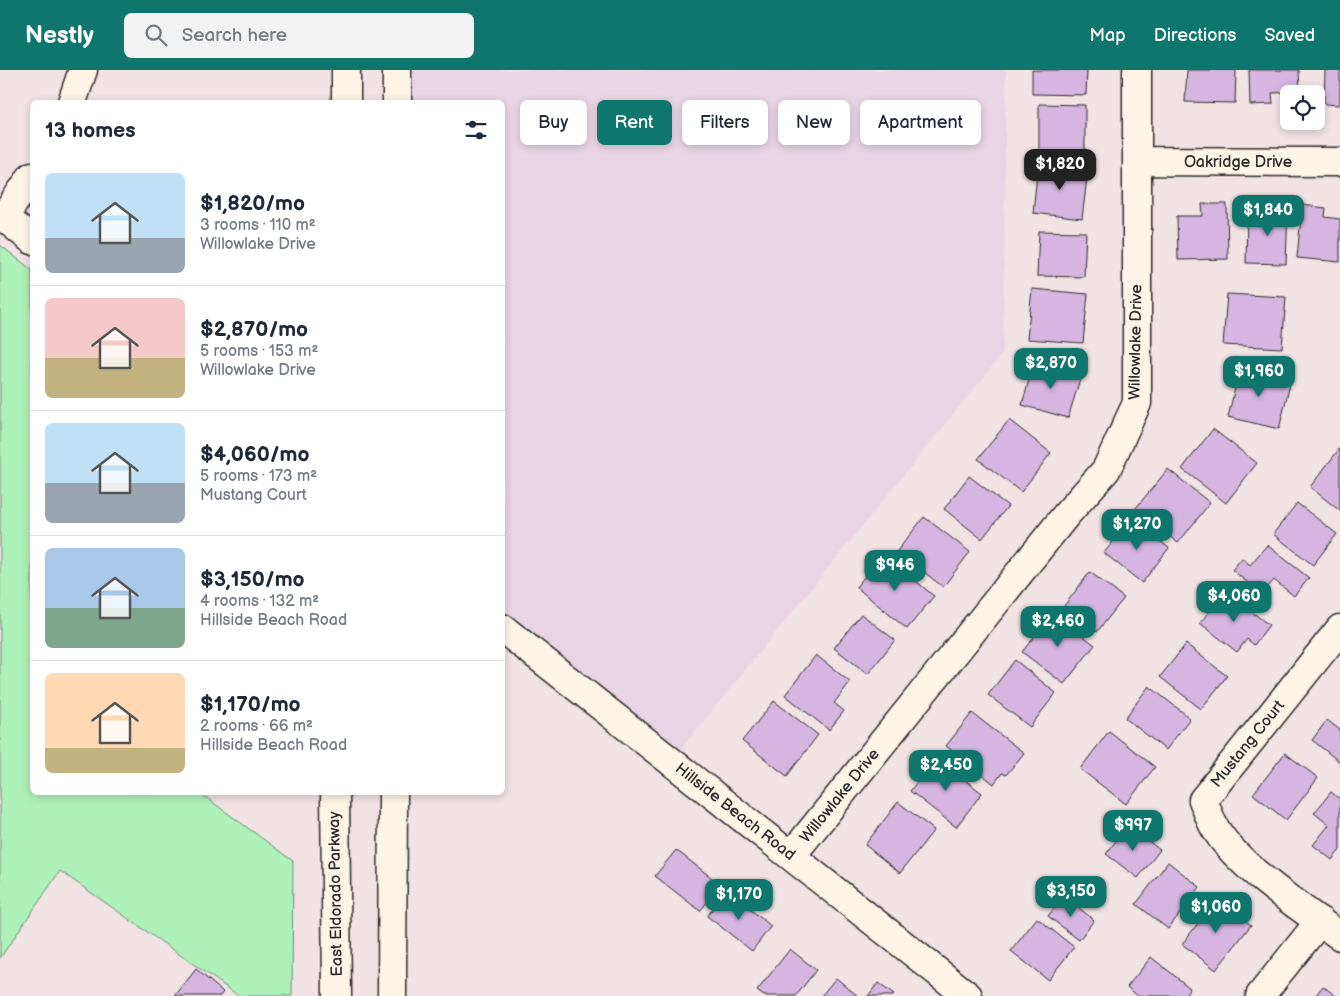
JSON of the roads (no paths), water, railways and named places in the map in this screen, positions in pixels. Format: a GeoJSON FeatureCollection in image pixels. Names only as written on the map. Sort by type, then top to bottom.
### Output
{"type":"FeatureCollection","features":[{"type":"Feature","properties":{"kind":"street"},"geometry":{"type":"LineString","coordinates":[[73,100],[83,70]]}},
{"type":"Feature","properties":{"kind":"street"},"geometry":{"type":"LineString","coordinates":[[346,70],[346,100]]}},
{"type":"Feature","properties":{"kind":"street"},"geometry":{"type":"LineString","coordinates":[[397,70],[397,100]]}},
{"type":"Feature","properties":{"kind":"street","name":"Willowlake Drive"},"geometry":{"type":"LineString","coordinates":[[791,856],[1066,515],[1106,470],[1137,403],[1137,70]]}},
{"type":"Feature","properties":{"kind":"street","name":"Oakridge Drive"},"geometry":{"type":"LineString","coordinates":[[1137,162],[1340,162]]}},
{"type":"Feature","properties":{"kind":"street"},"geometry":{"type":"LineString","coordinates":[[30,179],[2,215],[30,238]]}},
{"type":"Feature","properties":{"kind":"street","name":"Mustang Court"},"geometry":{"type":"LineString","coordinates":[[1330,928],[1259,875],[1232,850],[1215,828],[1203,800],[1340,629]]}},
{"type":"Feature","properties":{"kind":"street","name":"Hillside Beach Road"},"geometry":{"type":"LineString","coordinates":[[505,630],[968,996]]}},
{"type":"Feature","properties":{"kind":"street","name":"East Eldorado Parkway"},"geometry":{"type":"LineString","coordinates":[[334,795],[337,996]]}},
{"type":"Feature","properties":{"kind":"street"},"geometry":{"type":"LineString","coordinates":[[392,996],[393,795]]}},
{"type":"Feature","properties":{"kind":"street"},"geometry":{"type":"LineString","coordinates":[[1260,996],[1330,928]]}}]}
